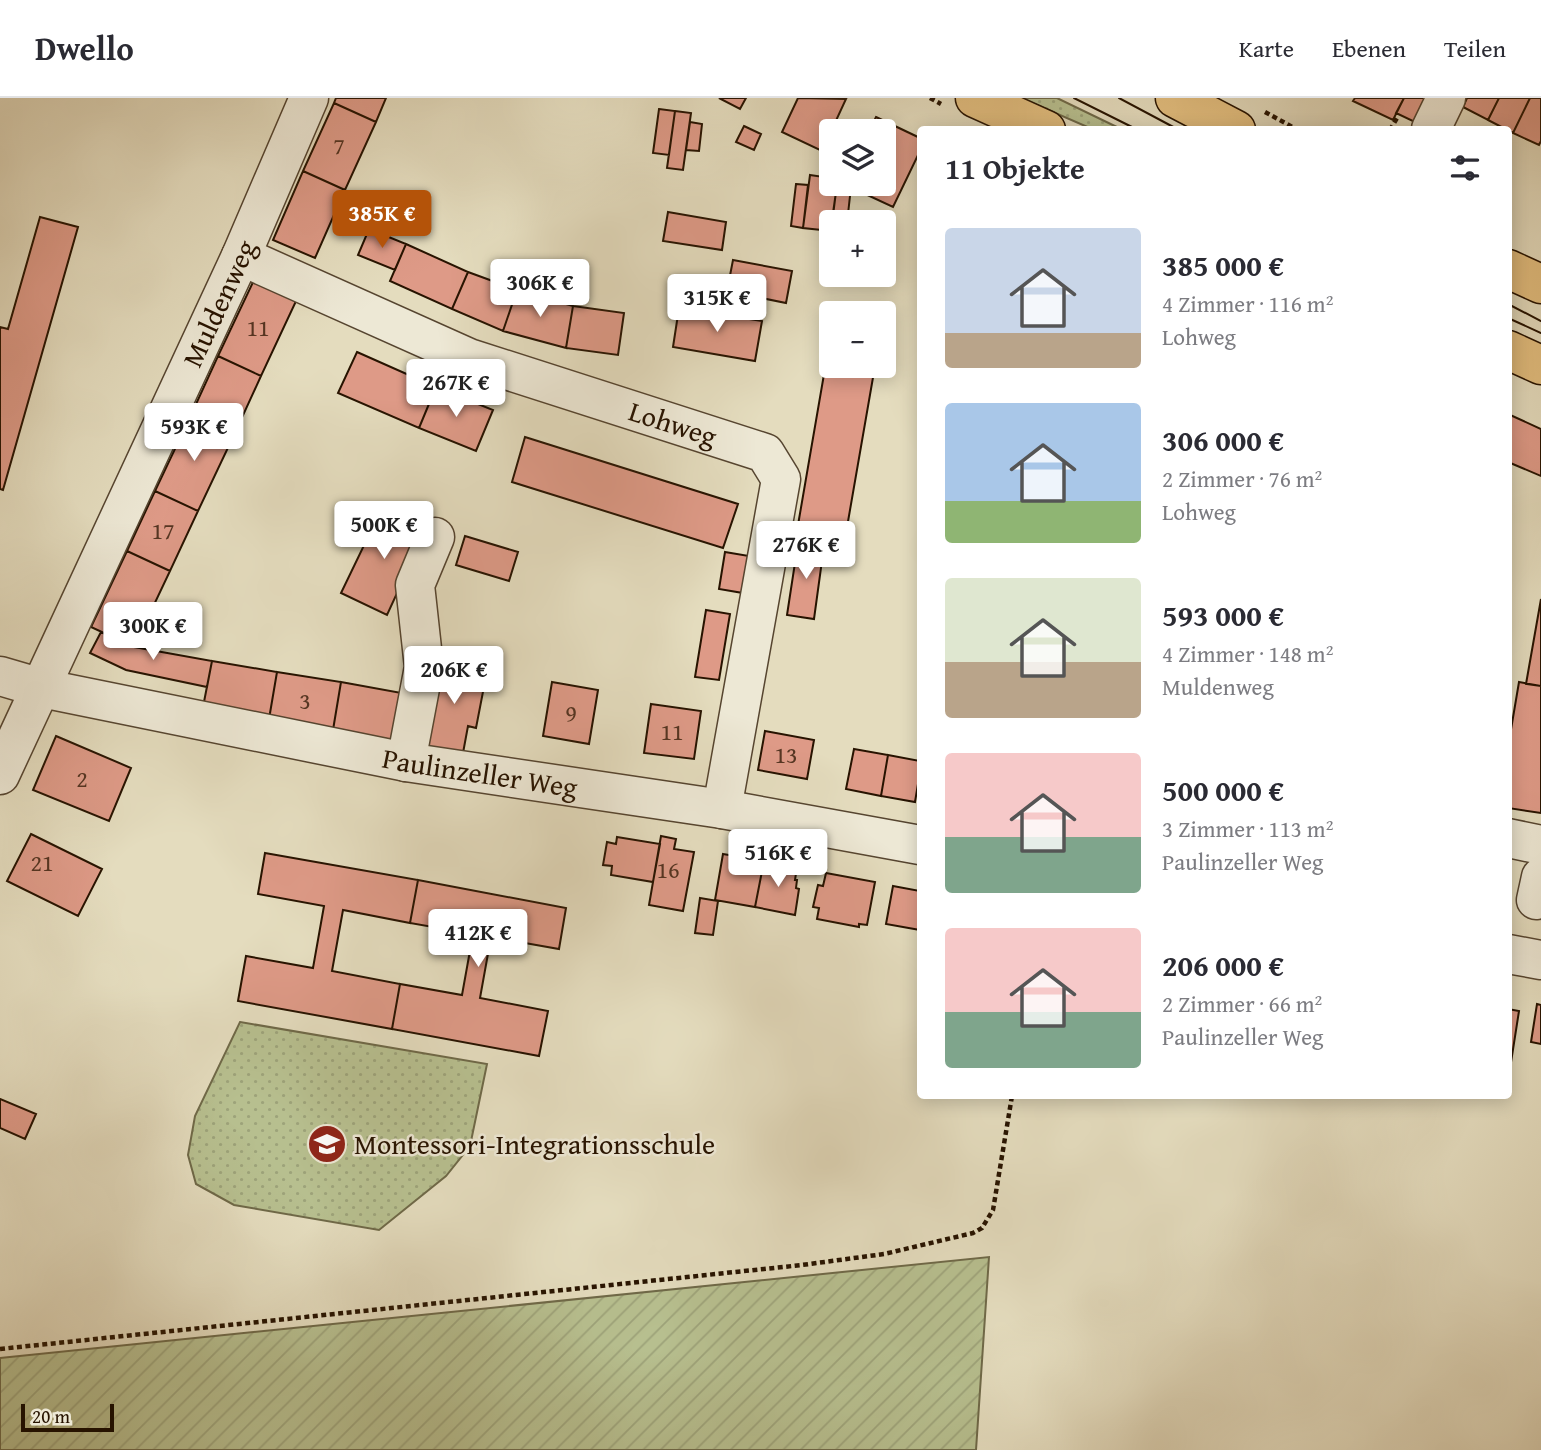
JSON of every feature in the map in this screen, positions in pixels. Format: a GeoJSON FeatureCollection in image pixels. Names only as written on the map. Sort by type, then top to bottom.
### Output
{"type":"FeatureCollection","features":[{"type":"Feature","properties":{"kind":"main road"},"geometry":{"type":"LineString","coordinates":[[975,98],[1037,126]]}},
{"type":"Feature","properties":{"kind":"main road"},"geometry":{"type":"LineString","coordinates":[[1175,98],[1228,126]]}},
{"type":"Feature","properties":{"kind":"main road"},"geometry":{"type":"LineString","coordinates":[[1512,271],[1541,285]]}},
{"type":"Feature","properties":{"kind":"main road"},"geometry":{"type":"LineString","coordinates":[[1512,352],[1541,365]]}},
{"type":"Feature","properties":{"kind":"street","name":"Muldenweg"},"geometry":{"type":"LineString","coordinates":[[0,775],[241,256],[309,98]]}},
{"type":"Feature","properties":{"kind":"street"},"geometry":{"type":"LineString","coordinates":[[1433,126],[1446,98]]}},
{"type":"Feature","properties":{"kind":"street","name":"Lohweg"},"geometry":{"type":"LineString","coordinates":[[241,256],[469,358],[765,453],[781,480],[722,809]]}},
{"type":"Feature","properties":{"kind":"street"},"geometry":{"type":"LineString","coordinates":[[406,762],[424,667],[415,585],[435,537]]}},
{"type":"Feature","properties":{"kind":"street","name":"Paulinzeller Weg"},"geometry":{"type":"LineString","coordinates":[[0,676],[41,688],[406,762],[722,809],[917,844]]}},
{"type":"Feature","properties":{"kind":"street"},"geometry":{"type":"LineString","coordinates":[[1512,839],[1541,845]]}},
{"type":"Feature","properties":{"kind":"street"},"geometry":{"type":"LineString","coordinates":[[1512,955],[1541,960]]}},
{"type":"Feature","properties":{"kind":"path"},"geometry":{"type":"LineString","coordinates":[[0,1349],[803,1265],[884,1254],[960,1237],[982,1228],[993,1210],[1012,1099]]}},
{"type":"Feature","properties":{"kind":"green space"},"geometry":{"type":"Polygon","coordinates":[[[1021,98],[1057,98],[1115,126],[1085,126],[1021,98]]]}},
{"type":"Feature","properties":{"kind":"green space"},"geometry":{"type":"Polygon","coordinates":[[[240,1022],[487,1064],[470,1146],[446,1176],[379,1230],[234,1205],[196,1184],[188,1155],[195,1116],[240,1022]]]}},
{"type":"Feature","properties":{"kind":"green space"},"geometry":{"type":"Polygon","coordinates":[[[989,1257],[976,1450],[0,1450],[0,1358],[989,1257]]]}},
{"type":"Feature","properties":{"kind":"building"},"geometry":{"type":"Polygon","coordinates":[[[336,98],[386,98],[376,122],[334,103],[336,98]]]}},
{"type":"Feature","properties":{"kind":"building"},"geometry":{"type":"Polygon","coordinates":[[[719,98],[746,98],[740,109],[719,98]]]}},
{"type":"Feature","properties":{"kind":"building"},"geometry":{"type":"Polygon","coordinates":[[[798,98],[846,99],[837,119],[819,119],[819,150],[782,132],[798,98]]]}},
{"type":"Feature","properties":{"kind":"building"},"geometry":{"type":"Polygon","coordinates":[[[1355,98],[1404,98],[1393,120],[1353,101],[1355,98]]]}},
{"type":"Feature","properties":{"kind":"building"},"geometry":{"type":"Polygon","coordinates":[[[1404,98],[1432,98],[1419,124],[1396,113],[1404,98]]]}},
{"type":"Feature","properties":{"kind":"building"},"geometry":{"type":"Polygon","coordinates":[[[1467,98],[1499,98],[1488,120],[1463,107],[1467,98]]]}},
{"type":"Feature","properties":{"kind":"building"},"geometry":{"type":"Polygon","coordinates":[[[1499,98],[1530,98],[1513,133],[1512,126],[1500,126],[1488,120],[1499,98]]]}},
{"type":"Feature","properties":{"kind":"building"},"geometry":{"type":"Polygon","coordinates":[[[1530,98],[1541,98],[1539,145],[1513,133],[1530,98]]]}},
{"type":"Feature","properties":{"kind":"building"},"geometry":{"type":"Polygon","coordinates":[[[334,103],[376,122],[345,190],[303,171],[334,103]]]}},
{"type":"Feature","properties":{"kind":"building"},"geometry":{"type":"Polygon","coordinates":[[[659,109],[675,111],[669,155],[653,153],[659,109]]]}},
{"type":"Feature","properties":{"kind":"building"},"geometry":{"type":"Polygon","coordinates":[[[675,111],[691,113],[683,170],[667,168],[675,111]]]}},
{"type":"Feature","properties":{"kind":"building"},"geometry":{"type":"Polygon","coordinates":[[[690,122],[702,124],[699,151],[686,150],[690,122]]]}},
{"type":"Feature","properties":{"kind":"building"},"geometry":{"type":"Polygon","coordinates":[[[744,126],[761,134],[754,150],[736,142],[744,126]]]}},
{"type":"Feature","properties":{"kind":"building"},"geometry":{"type":"Polygon","coordinates":[[[896,127],[917,137],[917,157],[893,207],[869,196],[896,196],[896,127]]]}},
{"type":"Feature","properties":{"kind":"building"},"geometry":{"type":"Polygon","coordinates":[[[303,171],[345,190],[315,258],[273,240],[303,171]]]}},
{"type":"Feature","properties":{"kind":"building"},"geometry":{"type":"Polygon","coordinates":[[[810,175],[819,176],[819,196],[835,196],[834,210],[819,210],[819,230],[803,228],[810,175]]]}},
{"type":"Feature","properties":{"kind":"building"},"geometry":{"type":"Polygon","coordinates":[[[796,184],[808,185],[803,228],[791,226],[796,184]]]}},
{"type":"Feature","properties":{"kind":"building"},"geometry":{"type":"Polygon","coordinates":[[[835,196],[850,196],[848,210],[833,210],[835,196]]]}},
{"type":"Feature","properties":{"kind":"building"},"geometry":{"type":"Polygon","coordinates":[[[668,212],[726,222],[722,250],[663,241],[668,212]]]}},
{"type":"Feature","properties":{"kind":"building"},"geometry":{"type":"Polygon","coordinates":[[[40,217],[78,227],[3,490],[0,489],[0,327],[8,329],[40,217]]]}},
{"type":"Feature","properties":{"kind":"building"},"geometry":{"type":"Polygon","coordinates":[[[369,229],[406,244],[395,270],[358,255],[369,229]]]}},
{"type":"Feature","properties":{"kind":"building"},"geometry":{"type":"Polygon","coordinates":[[[406,244],[468,272],[452,309],[390,281],[406,244]]]}},
{"type":"Feature","properties":{"kind":"building"},"geometry":{"type":"Polygon","coordinates":[[[733,260],[792,271],[786,303],[727,291],[733,260]]]}},
{"type":"Feature","properties":{"kind":"building"},"geometry":{"type":"Polygon","coordinates":[[[468,272],[517,290],[503,331],[452,309],[468,272]]]}},
{"type":"Feature","properties":{"kind":"building"},"geometry":{"type":"Polygon","coordinates":[[[254,280],[297,299],[261,376],[218,356],[254,280]]]}},
{"type":"Feature","properties":{"kind":"building"},"geometry":{"type":"Polygon","coordinates":[[[517,290],[573,306],[566,348],[503,331],[517,290]]]}},
{"type":"Feature","properties":{"kind":"building"},"geometry":{"type":"Polygon","coordinates":[[[573,306],[624,313],[618,355],[566,348],[573,306]]]}},
{"type":"Feature","properties":{"kind":"building"},"geometry":{"type":"Polygon","coordinates":[[[679,308],[762,321],[755,361],[673,347],[679,308]]]}},
{"type":"Feature","properties":{"kind":"building"},"geometry":{"type":"Polygon","coordinates":[[[357,352],[436,387],[419,428],[338,393],[357,352]]]}},
{"type":"Feature","properties":{"kind":"building"},"geometry":{"type":"Polygon","coordinates":[[[218,356],[261,376],[234,435],[191,415],[218,356]]]}},
{"type":"Feature","properties":{"kind":"building"},"geometry":{"type":"Polygon","coordinates":[[[823,378],[873,378],[846,533],[798,525],[823,378]]]}},
{"type":"Feature","properties":{"kind":"building"},"geometry":{"type":"Polygon","coordinates":[[[436,387],[493,410],[476,451],[419,428],[436,387]]]}},
{"type":"Feature","properties":{"kind":"building"},"geometry":{"type":"Polygon","coordinates":[[[191,415],[234,435],[198,511],[155,491],[191,415]]]}},
{"type":"Feature","properties":{"kind":"building"},"geometry":{"type":"Polygon","coordinates":[[[1512,416],[1541,429],[1541,476],[1512,464],[1512,416]]]}},
{"type":"Feature","properties":{"kind":"building"},"geometry":{"type":"Polygon","coordinates":[[[525,437],[738,504],[723,548],[512,482],[525,437]]]}},
{"type":"Feature","properties":{"kind":"building"},"geometry":{"type":"Polygon","coordinates":[[[155,491],[198,511],[170,571],[127,551],[155,491]]]}},
{"type":"Feature","properties":{"kind":"building"},"geometry":{"type":"Polygon","coordinates":[[[382,508],[427,528],[387,615],[341,593],[382,508]]]}},
{"type":"Feature","properties":{"kind":"building"},"geometry":{"type":"Polygon","coordinates":[[[465,536],[518,552],[509,581],[456,565],[465,536]]]}},
{"type":"Feature","properties":{"kind":"building"},"geometry":{"type":"Polygon","coordinates":[[[798,543],[824,546],[814,619],[787,615],[798,543]]]}},
{"type":"Feature","properties":{"kind":"building"},"geometry":{"type":"Polygon","coordinates":[[[127,551],[170,571],[134,647],[91,627],[127,551]]]}},
{"type":"Feature","properties":{"kind":"building"},"geometry":{"type":"Polygon","coordinates":[[[725,552],[749,556],[743,593],[719,589],[725,552]]]}},
{"type":"Feature","properties":{"kind":"building"},"geometry":{"type":"Polygon","coordinates":[[[1541,599],[1541,686],[1526,684],[1541,599]]]}},
{"type":"Feature","properties":{"kind":"building"},"geometry":{"type":"Polygon","coordinates":[[[706,610],[730,614],[719,680],[695,677],[706,610]]]}},
{"type":"Feature","properties":{"kind":"building"},"geometry":{"type":"Polygon","coordinates":[[[101,632],[134,647],[212,661],[207,687],[126,670],[90,653],[101,632]]]}},
{"type":"Feature","properties":{"kind":"building"},"geometry":{"type":"Polygon","coordinates":[[[212,661],[277,672],[269,719],[203,707],[212,661]]]}},
{"type":"Feature","properties":{"kind":"building"},"geometry":{"type":"Polygon","coordinates":[[[438,662],[487,671],[476,728],[468,726],[463,753],[423,746],[438,662]]]}},
{"type":"Feature","properties":{"kind":"building"},"geometry":{"type":"Polygon","coordinates":[[[277,672],[341,682],[333,730],[269,719],[277,672]]]}},
{"type":"Feature","properties":{"kind":"building"},"geometry":{"type":"Polygon","coordinates":[[[341,682],[407,694],[399,741],[333,730],[341,682]]]}},
{"type":"Feature","properties":{"kind":"building"},"geometry":{"type":"Polygon","coordinates":[[[552,682],[598,690],[589,744],[543,736],[552,682]]]}},
{"type":"Feature","properties":{"kind":"building"},"geometry":{"type":"Polygon","coordinates":[[[1519,682],[1541,686],[1541,813],[1512,809],[1512,723],[1519,682]]]}},
{"type":"Feature","properties":{"kind":"building"},"geometry":{"type":"Polygon","coordinates":[[[651,704],[701,711],[694,759],[644,753],[651,704]]]}},
{"type":"Feature","properties":{"kind":"building"},"geometry":{"type":"Polygon","coordinates":[[[765,731],[814,740],[807,779],[758,770],[765,731]]]}},
{"type":"Feature","properties":{"kind":"building"},"geometry":{"type":"Polygon","coordinates":[[[56,736],[131,768],[109,821],[33,790],[56,736]]]}},
{"type":"Feature","properties":{"kind":"building"},"geometry":{"type":"Polygon","coordinates":[[[854,749],[888,755],[881,796],[846,789],[854,749]]]}},
{"type":"Feature","properties":{"kind":"building"},"geometry":{"type":"Polygon","coordinates":[[[888,755],[917,760],[915,802],[881,796],[888,755]]]}},
{"type":"Feature","properties":{"kind":"building"},"geometry":{"type":"Polygon","coordinates":[[[31,834],[102,869],[78,916],[7,881],[31,834]]]}},
{"type":"Feature","properties":{"kind":"building"},"geometry":{"type":"Polygon","coordinates":[[[661,836],[676,839],[674,849],[694,852],[683,911],[649,905],[661,836]]]}},
{"type":"Feature","properties":{"kind":"building"},"geometry":{"type":"Polygon","coordinates":[[[617,837],[660,844],[653,882],[611,875],[612,866],[603,865],[607,842],[616,844],[617,837]]]}},
{"type":"Feature","properties":{"kind":"building"},"geometry":{"type":"Polygon","coordinates":[[[265,853],[418,880],[410,923],[343,910],[332,971],[400,984],[392,1029],[238,1001],[246,956],[313,968],[324,906],[258,894],[265,853]]]}},
{"type":"Feature","properties":{"kind":"building"},"geometry":{"type":"Polygon","coordinates":[[[723,854],[764,861],[755,907],[715,900],[723,854]]]}},
{"type":"Feature","properties":{"kind":"building"},"geometry":{"type":"Polygon","coordinates":[[[764,861],[797,867],[795,880],[796,888],[799,889],[795,915],[755,907],[764,861]]]}},
{"type":"Feature","properties":{"kind":"building"},"geometry":{"type":"Polygon","coordinates":[[[826,873],[875,882],[867,925],[859,924],[859,927],[817,919],[819,908],[813,907],[818,885],[823,886],[826,873]]]}},
{"type":"Feature","properties":{"kind":"building"},"geometry":{"type":"Polygon","coordinates":[[[418,880],[566,908],[559,949],[491,937],[480,998],[548,1011],[539,1056],[392,1029],[400,984],[462,995],[473,934],[410,923],[418,880]]]}},
{"type":"Feature","properties":{"kind":"building"},"geometry":{"type":"Polygon","coordinates":[[[893,886],[917,890],[917,929],[886,924],[893,886]]]}},
{"type":"Feature","properties":{"kind":"building"},"geometry":{"type":"Polygon","coordinates":[[[700,898],[718,901],[713,935],[695,933],[700,898]]]}},
{"type":"Feature","properties":{"kind":"building"},"geometry":{"type":"Polygon","coordinates":[[[1537,1004],[1541,1005],[1541,1044],[1531,1042],[1537,1004]]]}},
{"type":"Feature","properties":{"kind":"building"},"geometry":{"type":"Polygon","coordinates":[[[1512,1010],[1519,1011],[1512,1056],[1512,1010]]]}},
{"type":"Feature","properties":{"kind":"building"},"geometry":{"type":"Polygon","coordinates":[[[0,1099],[36,1114],[25,1139],[0,1128],[0,1099]]]}},
{"type":"Feature","properties":{"kind":"tram line"},"geometry":{"type":"LineString","coordinates":[[1074,98],[1130,126]]}},
{"type":"Feature","properties":{"kind":"tram line"},"geometry":{"type":"LineString","coordinates":[[1119,98],[1172,126]]}},
{"type":"Feature","properties":{"kind":"tram line"},"geometry":{"type":"LineString","coordinates":[[1512,306],[1541,321]]}},
{"type":"Feature","properties":{"kind":"tram line"},"geometry":{"type":"LineString","coordinates":[[1512,320],[1541,333]]}},
{"type":"Feature","properties":{"kind":"place","name":"Montessori-Integrationsschule"},"geometry":{"type":"Point","coordinates":[327,1144]}}]}
